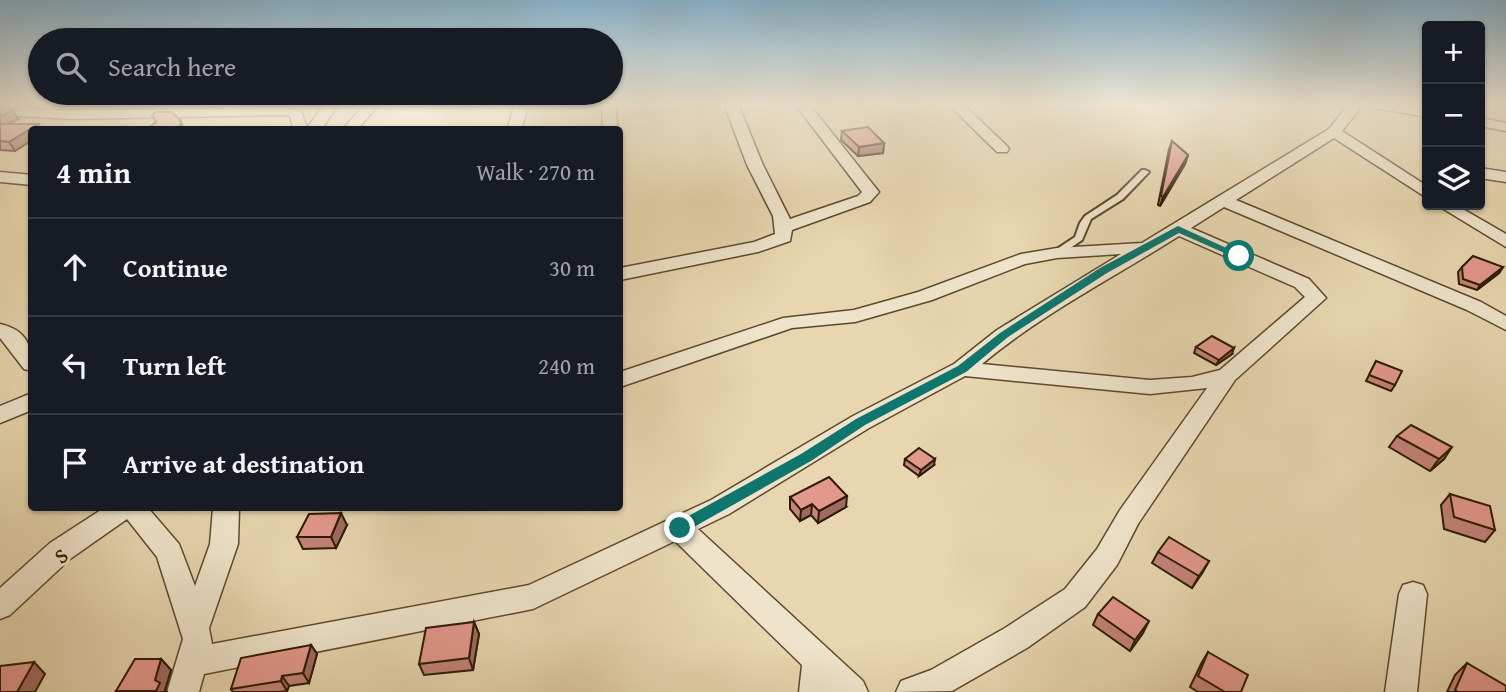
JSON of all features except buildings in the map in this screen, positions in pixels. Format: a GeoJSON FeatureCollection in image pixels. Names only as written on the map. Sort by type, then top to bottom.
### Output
{"type":"FeatureCollection","features":[{"type":"Feature","properties":{"kind":"street"},"geometry":{"type":"LineString","coordinates":[[623,268],[758,247],[784,237],[784,227],[744,136]]}},
{"type":"Feature","properties":{"kind":"street"},"geometry":{"type":"LineString","coordinates":[[784,227],[864,200],[871,192],[827,136]]}},
{"type":"Feature","properties":{"kind":"street"},"geometry":{"type":"LineString","coordinates":[[989,136],[1002,149]]}},
{"type":"Feature","properties":{"kind":"street"},"geometry":{"type":"LineString","coordinates":[[191,662],[533,597],[680,528],[784,470],[861,422],[962,369],[1004,335],[1104,271],[1149,247],[1327,136]]}},
{"type":"Feature","properties":{"kind":"street"},"geometry":{"type":"LineString","coordinates":[[1341,136],[1422,189]]}},
{"type":"Feature","properties":{"kind":"street"},"geometry":{"type":"LineString","coordinates":[[1485,174],[1506,177]]}},
{"type":"Feature","properties":{"kind":"street"},"geometry":{"type":"LineString","coordinates":[[0,177],[28,180]]}},
{"type":"Feature","properties":{"kind":"street"},"geometry":{"type":"LineString","coordinates":[[1223,201],[1474,306],[1506,324]]}},
{"type":"Feature","properties":{"kind":"street"},"geometry":{"type":"LineString","coordinates":[[1453,210],[1506,242]]}},
{"type":"Feature","properties":{"kind":"street"},"geometry":{"type":"LineString","coordinates":[[912,692],[941,681],[1016,638],[1075,598],[1107,557],[1129,517],[1227,375],[1316,298],[1302,283],[1178,229]]}},
{"type":"Feature","properties":{"kind":"street"},"geometry":{"type":"LineString","coordinates":[[623,379],[790,322],[855,316],[925,296],[1021,259],[1057,253],[1149,247]]}},
{"type":"Feature","properties":{"kind":"street"},"geometry":{"type":"LineString","coordinates":[[0,330],[10,335],[28,359]]}},
{"type":"Feature","properties":{"kind":"street"},"geometry":{"type":"LineString","coordinates":[[962,369],[1150,387],[1192,384],[1227,375]]}},
{"type":"Feature","properties":{"kind":"street"},"geometry":{"type":"LineString","coordinates":[[0,415],[28,403]]}},
{"type":"Feature","properties":{"kind":"street","name":"s"},"geometry":{"type":"LineString","coordinates":[[0,606],[60,551],[119,511]]}},
{"type":"Feature","properties":{"kind":"street"},"geometry":{"type":"LineString","coordinates":[[135,511],[169,552],[198,639],[183,692]]}},
{"type":"Feature","properties":{"kind":"street"},"geometry":{"type":"LineString","coordinates":[[194,628],[223,544],[226,511]]}},
{"type":"Feature","properties":{"kind":"street"},"geometry":{"type":"LineString","coordinates":[[680,528],[852,692]]}},
{"type":"Feature","properties":{"kind":"street"},"geometry":{"type":"LineString","coordinates":[[1401,692],[1413,594]]}},
{"type":"Feature","properties":{"kind":"street"},"geometry":{"type":"LineString","coordinates":[[815,692],[818,660]]}},
{"type":"Feature","properties":{"kind":"lane"},"geometry":{"type":"LineString","coordinates":[[1057,253],[1079,238],[1082,222],[1090,214],[1118,199],[1144,172]]}},
{"type":"Feature","properties":{"kind":"route"},"geometry":{"type":"LineString","coordinates":[[680,528],[720,508],[861,422],[962,369],[1004,335],[1104,271],[1178,229],[1239,256]]}}]}
